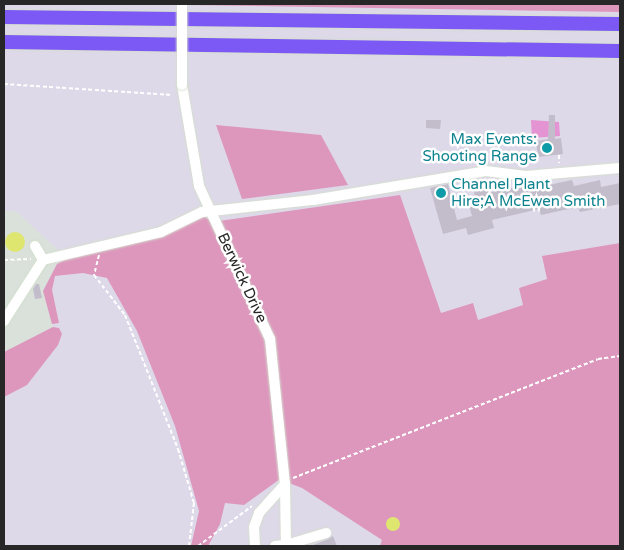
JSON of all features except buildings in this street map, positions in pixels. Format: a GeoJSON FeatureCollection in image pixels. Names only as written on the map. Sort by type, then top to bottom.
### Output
{"type":"FeatureCollection","features":[{"type":"Feature","properties":{"kind":"highway"},"geometry":{"type":"LineString","coordinates":[[4,17],[620,24]]}},
{"type":"Feature","properties":{"kind":"highway"},"geometry":{"type":"LineString","coordinates":[[4,42],[620,51]]}},
{"type":"Feature","properties":{"kind":"street","name":"Berwick Drive"},"geometry":{"type":"LineString","coordinates":[[182,4],[182,91],[198,186],[270,339],[285,482],[286,545]]}},
{"type":"Feature","properties":{"kind":"street"},"geometry":{"type":"LineString","coordinates":[[4,322],[42,257],[161,232],[210,212],[313,200],[486,171],[526,176],[620,168]]}},
{"type":"Feature","properties":{"kind":"street"},"geometry":{"type":"LineString","coordinates":[[35,246],[42,257]]}},
{"type":"Feature","properties":{"kind":"street"},"geometry":{"type":"LineString","coordinates":[[255,546],[254,527],[259,513],[285,482]]}},
{"type":"Feature","properties":{"kind":"street"},"geometry":{"type":"LineString","coordinates":[[275,546],[286,545],[326,533]]}},
{"type":"Feature","properties":{"kind":"path"},"geometry":{"type":"LineString","coordinates":[[4,84],[182,91]]}},
{"type":"Feature","properties":{"kind":"path"},"geometry":{"type":"LineString","coordinates":[[98,246],[99,256],[94,275],[125,315],[178,449],[194,503],[189,546]]}},
{"type":"Feature","properties":{"kind":"path"},"geometry":{"type":"LineString","coordinates":[[4,260],[42,257]]}},
{"type":"Feature","properties":{"kind":"path"},"geometry":{"type":"LineString","coordinates":[[285,482],[598,359],[620,356]]}},
{"type":"Feature","properties":{"kind":"path"},"geometry":{"type":"LineString","coordinates":[[198,546],[253,505]]}},
{"type":"Feature","properties":{"kind":"shaded area"},"geometry":{"type":"Polygon","coordinates":[[[620,4],[620,12],[188,5],[620,4]]]}},
{"type":"Feature","properties":{"kind":"shaded area"},"geometry":{"type":"Polygon","coordinates":[[[531,120],[559,122],[560,136],[532,138],[531,120]]]}},
{"type":"Feature","properties":{"kind":"shaded area"},"geometry":{"type":"Polygon","coordinates":[[[216,125],[321,135],[348,185],[242,199],[216,125]]]}},
{"type":"Feature","properties":{"kind":"shaded area"},"geometry":{"type":"Polygon","coordinates":[[[400,195],[441,313],[473,303],[478,320],[523,305],[519,288],[547,279],[542,256],[620,243],[620,546],[380,546],[382,540],[302,488],[289,483],[272,340],[219,221],[400,195]]]}},
{"type":"Feature","properties":{"kind":"shaded area"},"geometry":{"type":"Polygon","coordinates":[[[4,211],[16,211],[57,249],[57,264],[43,291],[53,327],[4,352],[4,211]]]}},
{"type":"Feature","properties":{"kind":"shaded area"},"geometry":{"type":"Polygon","coordinates":[[[204,216],[212,222],[266,341],[280,479],[244,505],[225,503],[220,524],[208,546],[191,546],[199,511],[175,426],[137,331],[107,278],[83,273],[55,276],[52,290],[59,323],[52,324],[43,291],[57,264],[76,254],[204,216]]]}},
{"type":"Feature","properties":{"kind":"shaded area"},"geometry":{"type":"Polygon","coordinates":[[[15,232],[22,235],[25,242],[22,249],[15,252],[8,249],[5,242],[8,235],[15,232]]]}},
{"type":"Feature","properties":{"kind":"shaded area"},"geometry":{"type":"Polygon","coordinates":[[[53,327],[59,328],[62,334],[58,345],[27,385],[4,397],[4,352],[53,327]]]}},
{"type":"Feature","properties":{"kind":"shaded area"},"geometry":{"type":"Polygon","coordinates":[[[393,517],[398,519],[400,524],[398,529],[393,531],[388,529],[386,524],[388,519],[393,517]]]}},
{"type":"Feature","properties":{"kind":"place","name":"Max Events: Shooting Range"},"geometry":{"type":"Point","coordinates":[547,148]}},
{"type":"Feature","properties":{"kind":"place","name":"Channel Plant Hire;A McEwen Smith"},"geometry":{"type":"Point","coordinates":[441,193]}}]}
